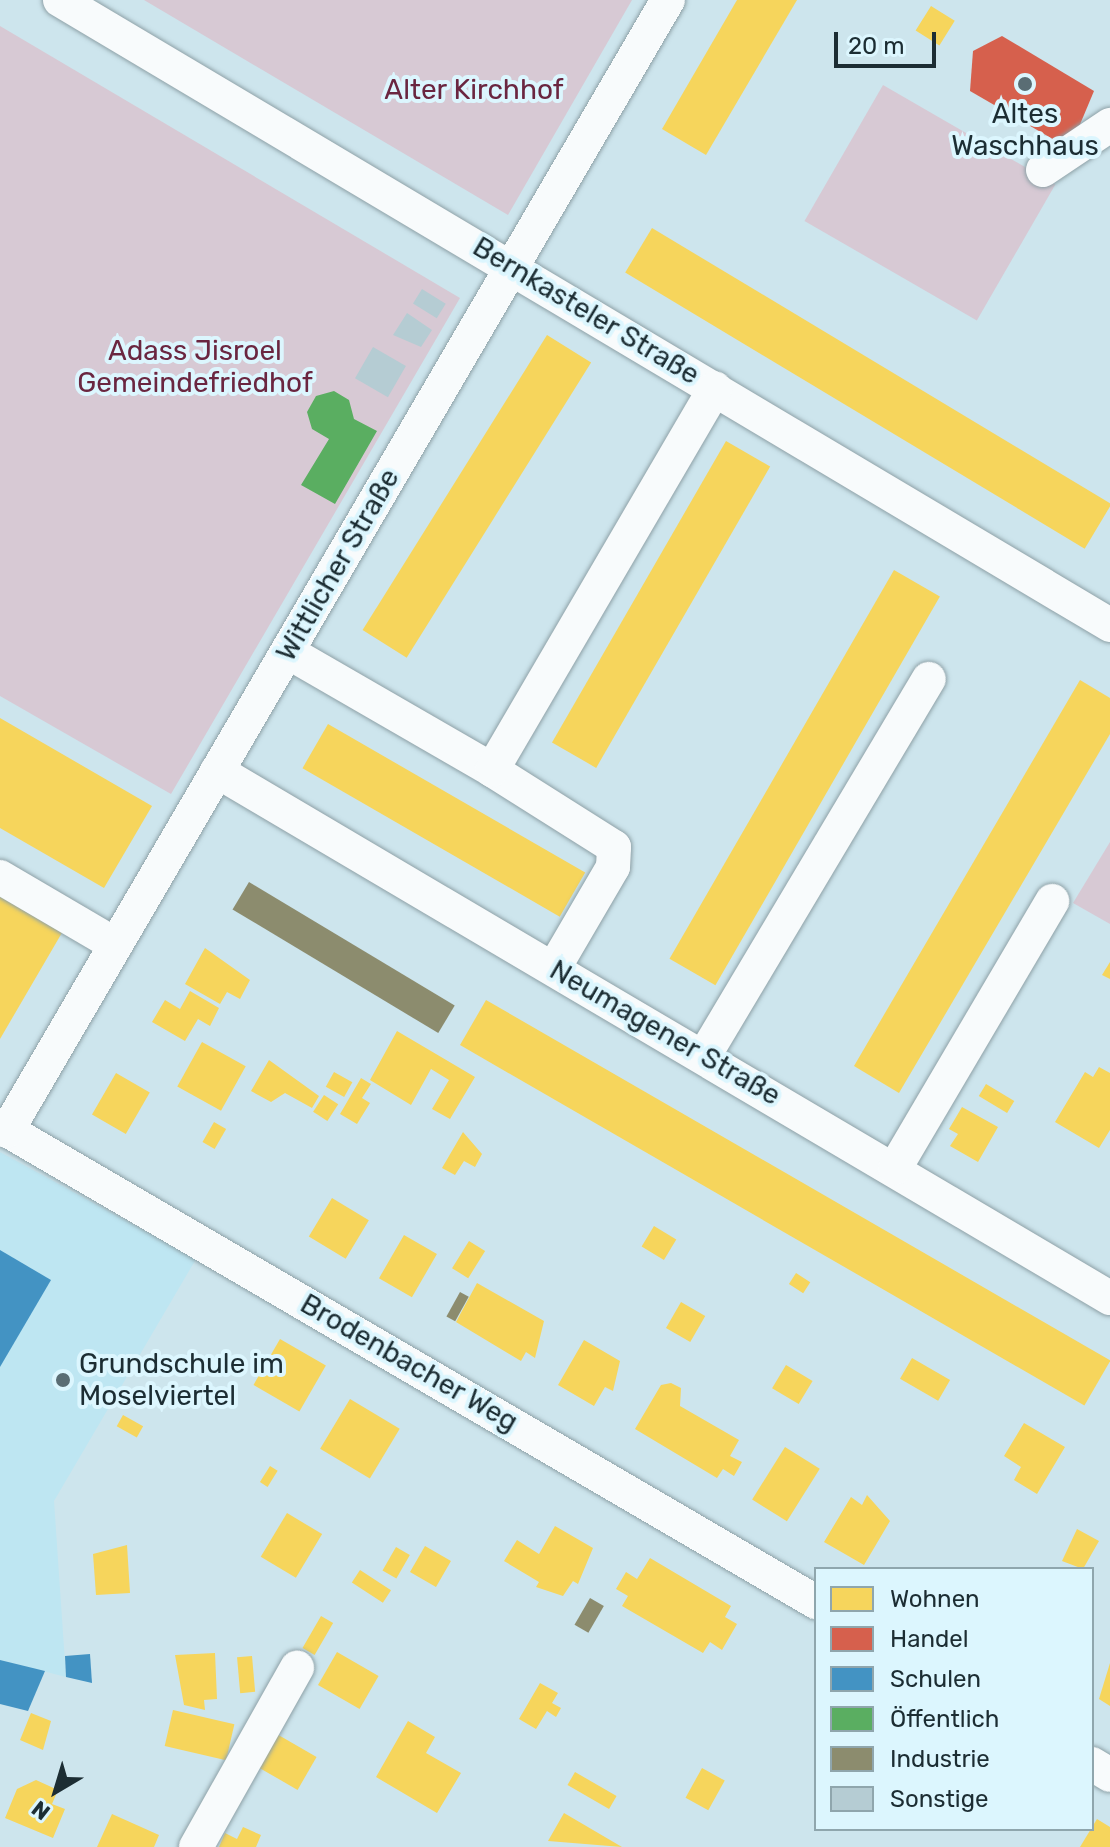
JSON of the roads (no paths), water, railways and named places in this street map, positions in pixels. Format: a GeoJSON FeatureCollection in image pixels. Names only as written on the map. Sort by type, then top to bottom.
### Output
{"type":"FeatureCollection","features":[{"type":"Feature","properties":{"kind":"street","name":"Bernkasteler Straße"},"geometry":{"type":"LineString","coordinates":[[60,0],[513,266],[1110,625]]}},
{"type":"Feature","properties":{"kind":"street","name":"Wittlicher Straße"},"geometry":{"type":"LineString","coordinates":[[4,1128],[116,945],[668,0]]}},
{"type":"Feature","properties":{"kind":"street"},"geometry":{"type":"LineString","coordinates":[[1043,170],[1110,125]]}},
{"type":"Feature","properties":{"kind":"street"},"geometry":{"type":"LineString","coordinates":[[492,770],[715,388]]}},
{"type":"Feature","properties":{"kind":"street"},"geometry":{"type":"LineString","coordinates":[[288,652],[492,770],[614,847],[613,867],[554,968]]}},
{"type":"Feature","properties":{"kind":"street"},"geometry":{"type":"LineString","coordinates":[[704,1056],[929,679]]}},
{"type":"Feature","properties":{"kind":"street","name":"Neumagener Straße"},"geometry":{"type":"LineString","coordinates":[[217,771],[895,1168],[1105,1285]]}},
{"type":"Feature","properties":{"kind":"street"},"geometry":{"type":"LineString","coordinates":[[0,877],[116,945]]}},
{"type":"Feature","properties":{"kind":"street"},"geometry":{"type":"LineString","coordinates":[[895,1168],[1052,901]]}},
{"type":"Feature","properties":{"kind":"street","name":"Brodenbacher Weg"},"geometry":{"type":"LineString","coordinates":[[4,1128],[814,1601]]}},
{"type":"Feature","properties":{"kind":"street"},"geometry":{"type":"LineString","coordinates":[[196,1847],[297,1668]]}},
{"type":"Feature","properties":{"kind":"place","name":"Altes Waschhaus"},"geometry":{"type":"Point","coordinates":[1025,84]}},
{"type":"Feature","properties":{"kind":"place","name":"Grundschule im Moselviertel"},"geometry":{"type":"Point","coordinates":[63,1380]}},
{"type":"Feature","properties":{"kind":"park label","name":"Alter Kirchhof"},"geometry":{"type":"Point","coordinates":[474,90]}},
{"type":"Feature","properties":{"kind":"park label","name":"Adass Jisroel Gemeindefriedhof"},"geometry":{"type":"Point","coordinates":[195,367]}}]}
